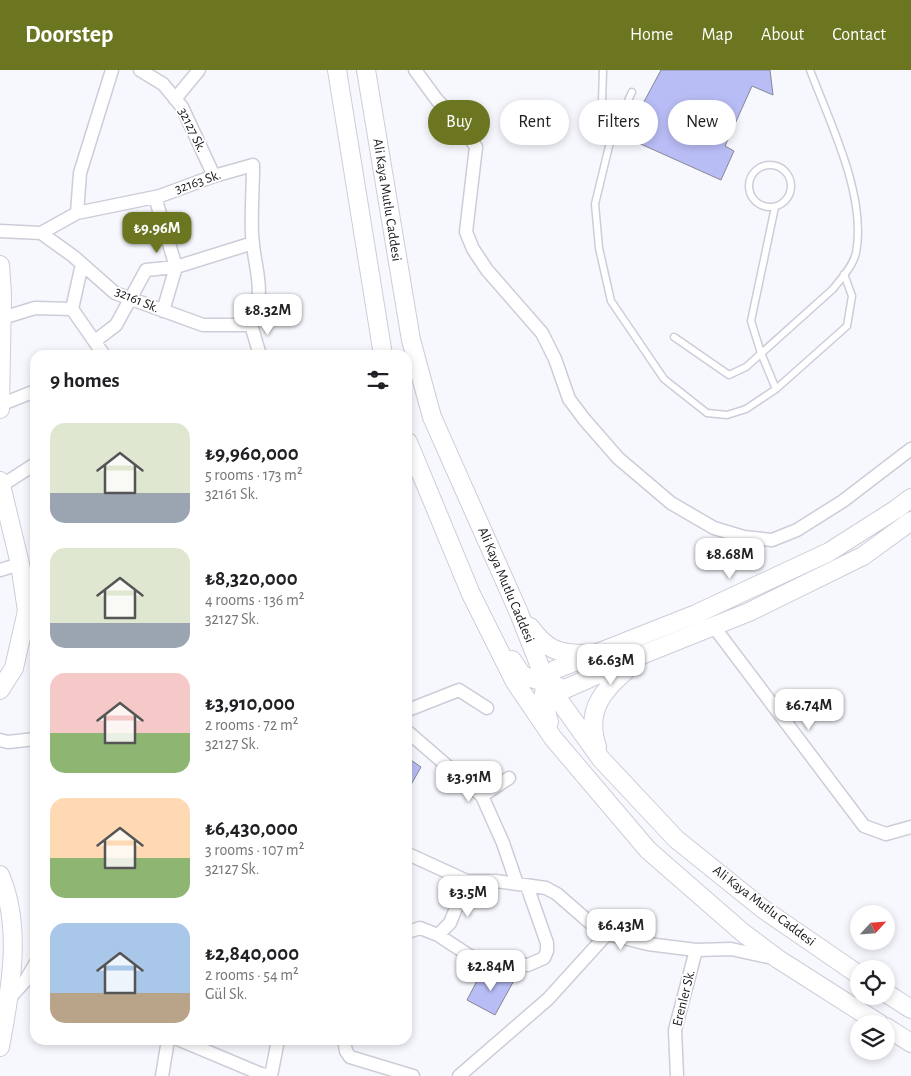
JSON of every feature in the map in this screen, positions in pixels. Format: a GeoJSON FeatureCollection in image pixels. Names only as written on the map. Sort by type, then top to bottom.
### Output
{"type":"FeatureCollection","features":[{"type":"Feature","properties":{"kind":"main road"},"geometry":{"type":"LineString","coordinates":[[336,70],[382,350]]}},
{"type":"Feature","properties":{"kind":"main road","name":"Ali Kaya Mutlu Caddesi"},"geometry":{"type":"LineString","coordinates":[[366,70],[411,340],[430,407],[519,612],[550,676],[601,759],[676,838],[763,909],[850,969]]}},
{"type":"Feature","properties":{"kind":"main road"},"geometry":{"type":"LineString","coordinates":[[0,264],[2,318],[0,407]]}},
{"type":"Feature","properties":{"kind":"main road"},"geometry":{"type":"LineString","coordinates":[[412,452],[468,585],[488,627],[516,682],[553,738],[648,850],[742,932],[778,959],[866,1015]]}},
{"type":"Feature","properties":{"kind":"main road"},"geometry":{"type":"LineString","coordinates":[[0,690],[14,668],[27,611],[29,585],[20,564],[1,483]]}},
{"type":"Feature","properties":{"kind":"main road"},"geometry":{"type":"LineString","coordinates":[[488,627],[522,675],[550,676],[594,654],[696,614],[829,552],[911,498]]}},
{"type":"Feature","properties":{"kind":"main road"},"geometry":{"type":"LineString","coordinates":[[550,676],[565,689],[644,654],[714,627],[749,612],[863,556],[911,522]]}},
{"type":"Feature","properties":{"kind":"main road"},"geometry":{"type":"LineString","coordinates":[[519,612],[542,643],[565,654],[594,654]]}},
{"type":"Feature","properties":{"kind":"main road"},"geometry":{"type":"LineString","coordinates":[[601,759],[592,733],[592,719],[596,704],[616,679],[644,654]]}},
{"type":"Feature","properties":{"kind":"main road"},"geometry":{"type":"LineString","coordinates":[[550,676],[541,697],[553,738]]}},
{"type":"Feature","properties":{"kind":"main road"},"geometry":{"type":"LineString","coordinates":[[0,875],[7,890],[14,948],[5,992],[0,1047]]}},
{"type":"Feature","properties":{"kind":"main road"},"geometry":{"type":"LineString","coordinates":[[895,999],[911,1009]]}},
{"type":"Feature","properties":{"kind":"main road"},"geometry":{"type":"LineString","coordinates":[[895,1033],[911,1043]]}},
{"type":"Feature","properties":{"kind":"street"},"geometry":{"type":"LineString","coordinates":[[77,213],[80,173],[112,70]]}},
{"type":"Feature","properties":{"kind":"street","name":"32127 Sk."},"geometry":{"type":"LineString","coordinates":[[140,70],[163,84],[182,107],[214,176]]}},
{"type":"Feature","properties":{"kind":"street"},"geometry":{"type":"LineString","coordinates":[[175,99],[199,70]]}},
{"type":"Feature","properties":{"kind":"street"},"geometry":{"type":"LineString","coordinates":[[415,70],[418,77],[437,100],[462,126],[476,147],[466,232],[473,249],[487,270],[542,333],[555,359],[569,399],[584,419],[618,458],[671,503],[714,528],[744,537],[772,540],[797,530],[843,501],[911,449]]}},
{"type":"Feature","properties":{"kind":"street","name":"32163 Sk."},"geometry":{"type":"LineString","coordinates":[[41,233],[77,213],[155,197],[214,176],[253,165],[253,243]]}},
{"type":"Feature","properties":{"kind":"street"},"geometry":{"type":"LineString","coordinates":[[155,197],[176,267],[163,311]]}},
{"type":"Feature","properties":{"kind":"street"},"geometry":{"type":"LineString","coordinates":[[0,230],[41,233]]}},
{"type":"Feature","properties":{"kind":"street","name":"32161 Sk."},"geometry":{"type":"LineString","coordinates":[[41,233],[82,264],[115,293],[203,325],[251,325]]}},
{"type":"Feature","properties":{"kind":"street"},"geometry":{"type":"LineString","coordinates":[[95,341],[116,325],[146,270],[176,267],[253,243],[260,287],[256,313],[251,325],[258,350]]}},
{"type":"Feature","properties":{"kind":"street"},"geometry":{"type":"LineString","coordinates":[[82,264],[72,309],[101,350]]}},
{"type":"Feature","properties":{"kind":"street"},"geometry":{"type":"LineString","coordinates":[[2,318],[35,308],[72,309]]}},
{"type":"Feature","properties":{"kind":"street"},"geometry":{"type":"LineString","coordinates":[[0,407],[30,393]]}},
{"type":"Feature","properties":{"kind":"street"},"geometry":{"type":"LineString","coordinates":[[1,483],[30,467]]}},
{"type":"Feature","properties":{"kind":"street"},"geometry":{"type":"LineString","coordinates":[[0,570],[20,564]]}},
{"type":"Feature","properties":{"kind":"street"},"geometry":{"type":"LineString","coordinates":[[714,627],[864,826],[886,834],[911,827]]}},
{"type":"Feature","properties":{"kind":"street"},"geometry":{"type":"LineString","coordinates":[[412,708],[459,690],[487,708]]}},
{"type":"Feature","properties":{"kind":"street"},"geometry":{"type":"LineString","coordinates":[[412,735],[482,796],[547,943],[547,951],[544,958],[528,965],[482,961],[420,928],[412,931]]}},
{"type":"Feature","properties":{"kind":"street"},"geometry":{"type":"LineString","coordinates":[[0,740],[8,742],[30,740]]}},
{"type":"Feature","properties":{"kind":"street"},"geometry":{"type":"LineString","coordinates":[[482,796],[509,778]]}},
{"type":"Feature","properties":{"kind":"street"},"geometry":{"type":"LineString","coordinates":[[412,856],[467,881],[496,881],[546,888],[557,894],[588,921],[607,934],[648,944],[696,950],[731,949],[778,959]]}},
{"type":"Feature","properties":{"kind":"street"},"geometry":{"type":"LineString","coordinates":[[438,936],[450,923],[467,881]]}},
{"type":"Feature","properties":{"kind":"street"},"geometry":{"type":"LineString","coordinates":[[731,949],[742,932]]}},
{"type":"Feature","properties":{"kind":"street"},"geometry":{"type":"LineString","coordinates":[[459,1076],[548,1000],[607,934]]}},
{"type":"Feature","properties":{"kind":"street","name":"Erenler Sk."},"geometry":{"type":"LineString","coordinates":[[676,1076],[675,1030],[696,950]]}},
{"type":"Feature","properties":{"kind":"street"},"geometry":{"type":"LineString","coordinates":[[5,992],[25,981],[30,972]]}},
{"type":"Feature","properties":{"kind":"street"},"geometry":{"type":"LineString","coordinates":[[162,1076],[167,1045]]}},
{"type":"Feature","properties":{"kind":"street"},"geometry":{"type":"LineString","coordinates":[[192,1045],[271,1076],[277,1045]]}},
{"type":"Feature","properties":{"kind":"street"},"geometry":{"type":"LineString","coordinates":[[345,1045],[350,1057],[413,1076]]}},
{"type":"Feature","properties":{"kind":"lane"},"geometry":{"type":"LineString","coordinates":[[602,100],[603,70]]}},
{"type":"Feature","properties":{"kind":"lane"},"geometry":{"type":"LineString","coordinates":[[674,337],[729,375],[746,366],[833,289],[856,255],[857,213],[849,175],[810,70]]}},
{"type":"Feature","properties":{"kind":"lane"},"geometry":{"type":"LineString","coordinates":[[628,100],[632,92]]}},
{"type":"Feature","properties":{"kind":"lane"},"geometry":{"type":"LineString","coordinates":[[609,145],[595,204],[599,248],[611,301],[664,379],[707,413],[727,415],[746,409],[776,389],[847,326],[852,296],[844,274]]}},
{"type":"Feature","properties":{"kind":"lane"},"geometry":{"type":"LineString","coordinates":[[776,166],[790,180],[789,194],[781,204],[775,207],[768,207],[756,202],[749,189],[752,176],[762,167],[776,166]]}},
{"type":"Feature","properties":{"kind":"lane"},"geometry":{"type":"LineString","coordinates":[[775,207],[751,322],[776,389]]}},
{"type":"Feature","properties":{"kind":"building"},"geometry":{"type":"Polygon","coordinates":[[[661,70],[770,70],[773,95],[752,86],[736,122],[736,100],[668,100],[668,145],[725,145],[734,151],[721,180],[643,145],[658,145],[658,100],[645,100],[661,70]]]}},
{"type":"Feature","properties":{"kind":"building"},"geometry":{"type":"Polygon","coordinates":[[[412,761],[421,767],[412,783],[412,761]]]}},
{"type":"Feature","properties":{"kind":"building"},"geometry":{"type":"Polygon","coordinates":[[[517,975],[495,1015],[467,1000],[479,977],[517,975]]]}}]}
